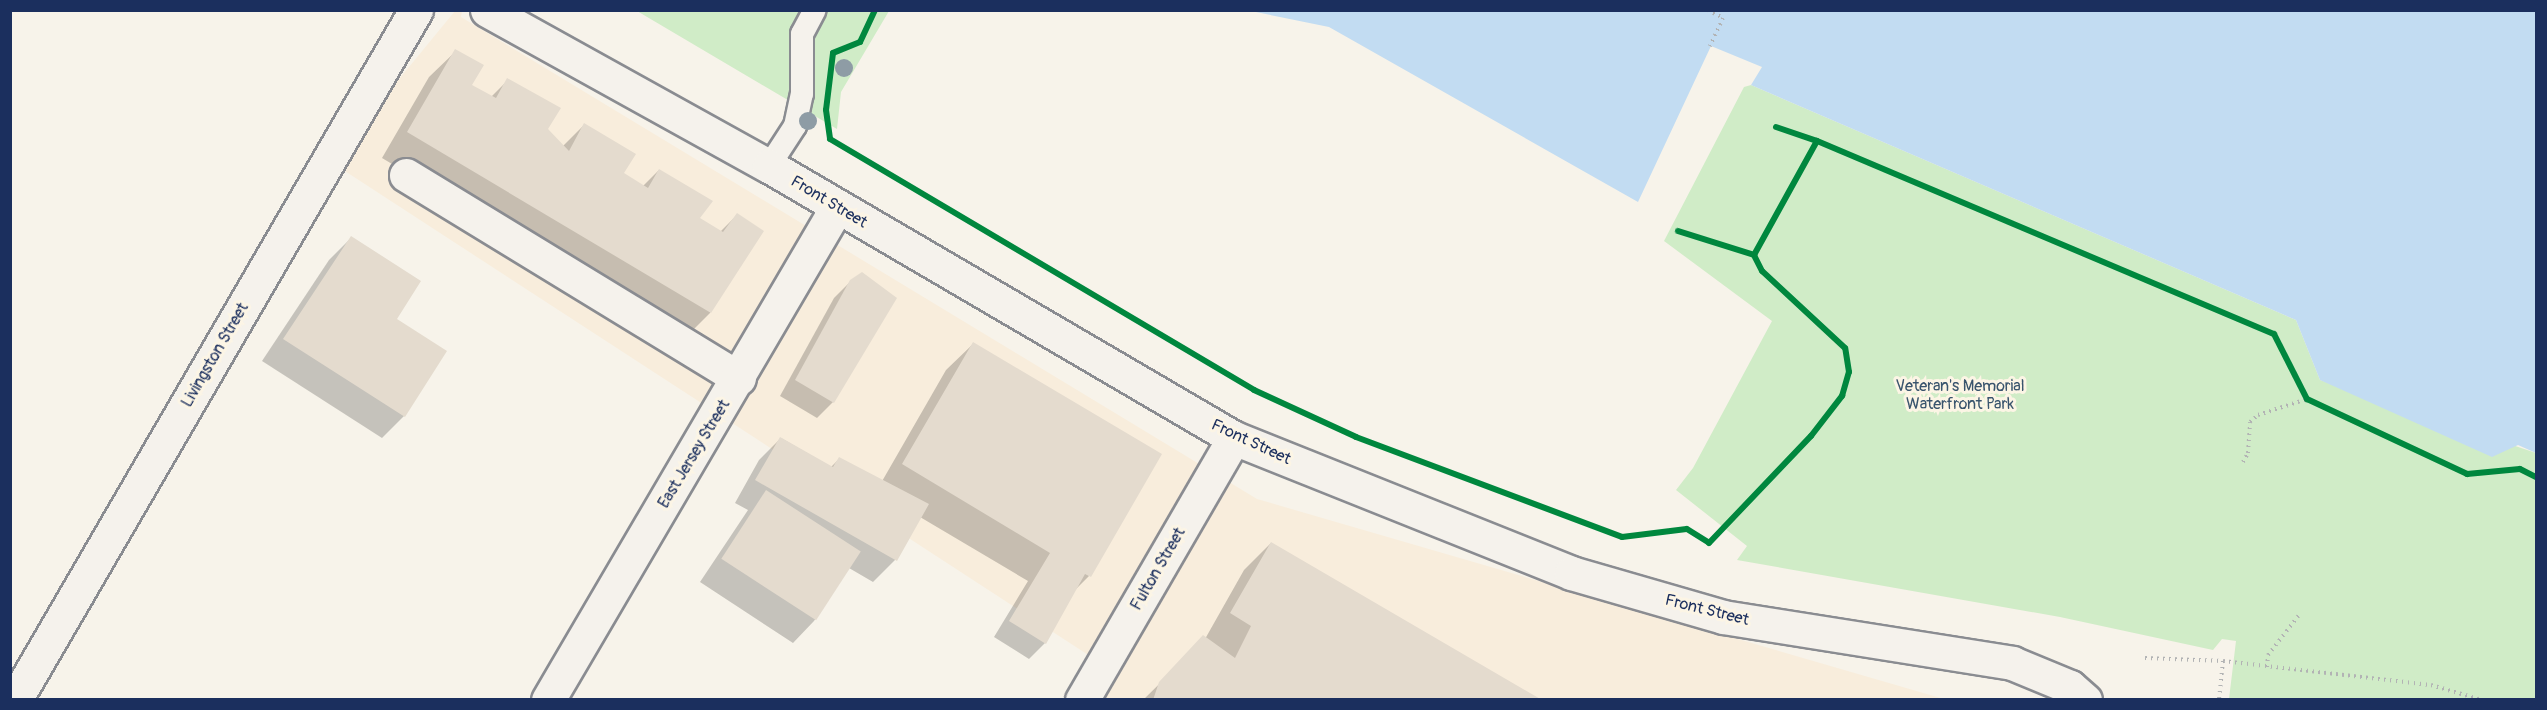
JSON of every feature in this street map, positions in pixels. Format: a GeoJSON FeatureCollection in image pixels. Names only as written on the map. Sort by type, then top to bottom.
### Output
{"type":"FeatureCollection","features":[{"type":"Feature","properties":{"kind":"street","name":"Livingston Street"},"geometry":{"type":"LineString","coordinates":[[15,699],[416,10]]}},
{"type":"Feature","properties":{"kind":"street","name":"Front Street"},"geometry":{"type":"LineString","coordinates":[[488,10],[769,166],[1234,438],[1571,573],[1723,617],[2012,663],[2070,687],[2085,699]]}},
{"type":"Feature","properties":{"kind":"street"},"geometry":{"type":"LineString","coordinates":[[406,175],[740,378]]}},
{"type":"Feature","properties":{"kind":"street","name":"East Jersey Street"},"geometry":{"type":"LineString","coordinates":[[548,699],[740,378],[837,207]]}},
{"type":"Feature","properties":{"kind":"street","name":"Fulton Street"},"geometry":{"type":"LineString","coordinates":[[1082,699],[1234,438]]}},
{"type":"Feature","properties":{"kind":"lane"},"geometry":{"type":"LineString","coordinates":[[769,166],[795,126],[802,93],[802,34],[815,10]]}},
{"type":"Feature","properties":{"kind":"path"},"geometry":{"type":"LineString","coordinates":[[831,64],[833,53],[860,42],[875,10]]}},
{"type":"Feature","properties":{"kind":"path"},"geometry":{"type":"LineString","coordinates":[[1708,10],[1723,18],[1710,46]]}},
{"type":"Feature","properties":{"kind":"path"},"geometry":{"type":"LineString","coordinates":[[827,119],[830,139]]}},
{"type":"Feature","properties":{"kind":"path"},"geometry":{"type":"LineString","coordinates":[[2302,390],[2307,399],[2318,404]]}},
{"type":"Feature","properties":{"kind":"path"},"geometry":{"type":"LineString","coordinates":[[2243,462],[2248,453],[2250,422],[2258,415],[2307,399]]}},
{"type":"Feature","properties":{"kind":"path"},"geometry":{"type":"LineString","coordinates":[[2267,667],[2268,655],[2298,615]]}},
{"type":"Feature","properties":{"kind":"path"},"geometry":{"type":"LineString","coordinates":[[2145,658],[2223,661],[2431,685],[2482,699]]}},
{"type":"Feature","properties":{"kind":"path"},"geometry":{"type":"LineString","coordinates":[[2219,699],[2223,661]]}},
{"type":"Feature","properties":{"kind":"shaded area"},"geometry":{"type":"Polygon","coordinates":[[[455,11],[462,11],[461,17],[1257,499],[1944,699],[1073,699],[1096,660],[331,162],[455,11]]]}},
{"type":"Feature","properties":{"kind":"green space"},"geometry":{"type":"Polygon","coordinates":[[[637,11],[889,11],[841,92],[837,129],[637,11]]]}},
{"type":"Feature","properties":{"kind":"green space","name":"Veteran's Memorial Waterfront Park"},"geometry":{"type":"Polygon","coordinates":[[[1751,85],[2296,320],[2320,380],[2536,453],[2536,699],[2229,699],[2236,641],[2222,639],[2213,650],[2060,617],[1737,560],[1747,546],[1676,490],[1693,468],[1772,321],[1664,241],[1744,87],[1751,85]]]}},
{"type":"Feature","properties":{"kind":"water"},"geometry":{"type":"Polygon","coordinates":[[[1251,11],[2536,11],[2536,453],[2518,445],[2492,457],[2320,380],[2296,320],[1751,85],[1762,67],[1711,46],[1638,202],[1329,27],[1251,11]]]}},
{"type":"Feature","properties":{"kind":"building"},"geometry":{"type":"Polygon","coordinates":[[[455,49],[484,65],[472,85],[496,98],[507,78],[561,108],[548,129],[569,151],[584,123],[636,154],[624,173],[648,188],[659,169],[713,201],[700,218],[723,232],[737,213],[764,231],[711,313],[407,132],[455,49]]]}},
{"type":"Feature","properties":{"kind":"building"},"geometry":{"type":"Polygon","coordinates":[[[351,236],[421,281],[397,319],[447,351],[405,417],[283,339],[351,236]]]}},
{"type":"Feature","properties":{"kind":"building"},"geometry":{"type":"Polygon","coordinates":[[[862,272],[897,298],[834,403],[795,380],[850,280],[862,272]]]}},
{"type":"Feature","properties":{"kind":"building"},"geometry":{"type":"Polygon","coordinates":[[[973,342],[1162,454],[1091,577],[1085,574],[1046,644],[1009,621],[1050,553],[902,464],[973,342]]]}},
{"type":"Feature","properties":{"kind":"building"},"geometry":{"type":"Polygon","coordinates":[[[780,437],[833,467],[839,457],[929,504],[897,561],[755,480],[780,437]]]}},
{"type":"Feature","properties":{"kind":"building"},"geometry":{"type":"Polygon","coordinates":[[[766,490],[861,552],[816,620],[721,559],[766,490]]]}},
{"type":"Feature","properties":{"kind":"building"},"geometry":{"type":"Polygon","coordinates":[[[1271,542],[1542,700],[1153,700],[1159,682],[1203,635],[1235,658],[1251,626],[1230,613],[1271,542]]]}},
{"type":"Feature","properties":{"kind":"cycle path"},"geometry":{"type":"LineString","coordinates":[[875,10],[860,42],[833,53],[826,110],[830,139],[1254,390],[1356,437],[1622,537],[1687,529],[1709,543],[1811,436],[1842,396],[1849,372],[1845,348],[1762,271],[1754,255],[1817,141]]}},
{"type":"Feature","properties":{"kind":"cycle path"},"geometry":{"type":"LineString","coordinates":[[1776,127],[1817,141],[2274,334],[2307,399],[2467,474],[2520,469],[2536,477]]}},
{"type":"Feature","properties":{"kind":"cycle path"},"geometry":{"type":"LineString","coordinates":[[1678,231],[1754,255]]}}]}
